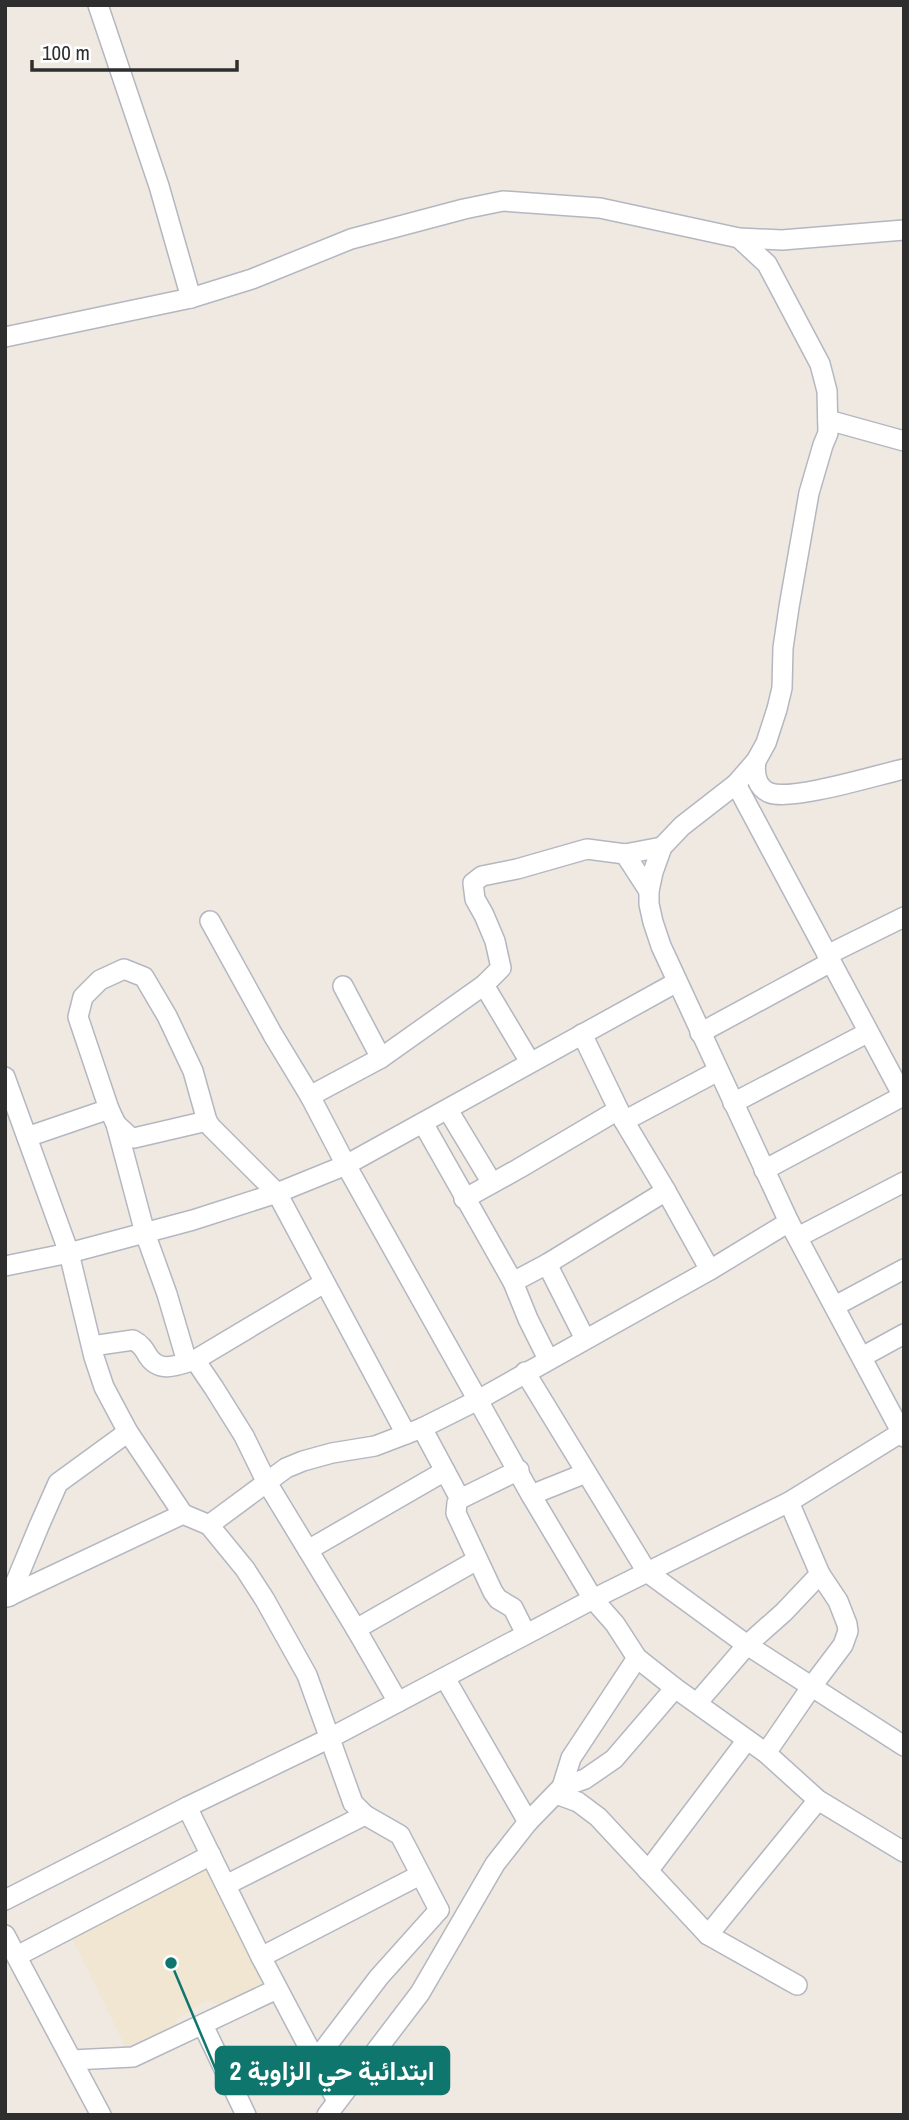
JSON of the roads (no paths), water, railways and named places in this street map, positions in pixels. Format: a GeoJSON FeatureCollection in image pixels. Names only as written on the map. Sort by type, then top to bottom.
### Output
{"type":"FeatureCollection","features":[{"type":"Feature","properties":{"kind":"street"},"geometry":{"type":"LineString","coordinates":[[98,5],[155,173],[191,298]]}},
{"type":"Feature","properties":{"kind":"street"},"geometry":{"type":"LineString","coordinates":[[5,337],[191,298],[252,279],[351,239],[503,201],[600,208],[739,238],[782,240],[904,230]]}},
{"type":"Feature","properties":{"kind":"street"},"geometry":{"type":"LineString","coordinates":[[5,1900],[330,1738],[526,1634],[789,1502],[902,1429],[764,1170],[677,982],[653,922],[649,904],[649,891],[662,847],[682,826],[736,784],[756,761],[766,743],[782,688],[783,649],[809,493],[828,433],[827,391],[820,364],[767,264],[739,238]]}},
{"type":"Feature","properties":{"kind":"street"},"geometry":{"type":"LineString","coordinates":[[767,264],[782,240]]}},
{"type":"Feature","properties":{"kind":"street"},"geometry":{"type":"LineString","coordinates":[[828,420],[904,441]]}},
{"type":"Feature","properties":{"kind":"street"},"geometry":{"type":"LineString","coordinates":[[756,761],[756,779],[766,791],[774,795],[815,791],[904,769]]}},
{"type":"Feature","properties":{"kind":"street"},"geometry":{"type":"LineString","coordinates":[[736,784],[903,1097],[764,1170]]}},
{"type":"Feature","properties":{"kind":"street"},"geometry":{"type":"LineString","coordinates":[[310,1096],[381,1058],[484,985],[501,968],[495,942],[475,899],[473,883],[482,876],[587,849],[625,854],[662,847]]}},
{"type":"Feature","properties":{"kind":"street"},"geometry":{"type":"LineString","coordinates":[[625,854],[649,891]]}},
{"type":"Feature","properties":{"kind":"street"},"geometry":{"type":"LineString","coordinates":[[700,1032],[904,917]]}},
{"type":"Feature","properties":{"kind":"street"},"geometry":{"type":"LineString","coordinates":[[210,921],[531,1495],[593,1600],[615,1624],[637,1658],[766,1753],[818,1800],[902,1849]]}},
{"type":"Feature","properties":{"kind":"street"},"geometry":{"type":"LineString","coordinates":[[398,1702],[266,1481],[244,1436],[214,1388],[191,1361],[145,1233],[113,1116],[78,1017],[83,998],[100,980],[124,969],[144,977],[167,1016],[193,1071],[207,1121],[277,1193],[324,1283],[414,1431],[445,1471],[460,1499]]}},
{"type":"Feature","properties":{"kind":"street"},"geometry":{"type":"LineString","coordinates":[[5,1266],[145,1233],[277,1193],[346,1165],[677,982]]}},
{"type":"Feature","properties":{"kind":"street"},"geometry":{"type":"LineString","coordinates":[[484,985],[530,1062]]}},
{"type":"Feature","properties":{"kind":"street"},"geometry":{"type":"LineString","coordinates":[[343,986],[381,1058]]}},
{"type":"Feature","properties":{"kind":"street"},"geometry":{"type":"LineString","coordinates":[[733,1103],[867,1033]]}},
{"type":"Feature","properties":{"kind":"street"},"geometry":{"type":"LineString","coordinates":[[582,1034],[621,1115],[710,1270]]}},
{"type":"Feature","properties":{"kind":"street"},"geometry":{"type":"LineString","coordinates":[[464,1199],[621,1115],[718,1072]]}},
{"type":"Feature","properties":{"kind":"street"},"geometry":{"type":"LineString","coordinates":[[5,1077],[69,1253],[97,1370],[104,1387],[128,1432],[183,1514],[209,1525],[245,1569],[265,1600],[307,1675],[353,1803],[365,1815],[400,1835],[439,1910]]}},
{"type":"Feature","properties":{"kind":"street"},"geometry":{"type":"LineString","coordinates":[[448,1110],[492,1183]]}},
{"type":"Feature","properties":{"kind":"street"},"geometry":{"type":"LineString","coordinates":[[27,1137],[113,1116]]}},
{"type":"Feature","properties":{"kind":"street"},"geometry":{"type":"LineString","coordinates":[[113,1116],[129,1136],[134,1138],[207,1121]]}},
{"type":"Feature","properties":{"kind":"street"},"geometry":{"type":"LineString","coordinates":[[423,1123],[513,1282],[548,1359]]}},
{"type":"Feature","properties":{"kind":"street"},"geometry":{"type":"LineString","coordinates":[[209,1525],[286,1468],[332,1453],[363,1449],[414,1431],[478,1399],[710,1270],[904,1182]]}},
{"type":"Feature","properties":{"kind":"street"},"geometry":{"type":"LineString","coordinates":[[513,1282],[666,1191]]}},
{"type":"Feature","properties":{"kind":"street"},"geometry":{"type":"LineString","coordinates":[[547,1264],[585,1339]]}},
{"type":"Feature","properties":{"kind":"street"},"geometry":{"type":"LineString","coordinates":[[835,1306],[904,1269]]}},
{"type":"Feature","properties":{"kind":"street"},"geometry":{"type":"LineString","coordinates":[[92,1346],[133,1340],[142,1346],[153,1363],[163,1368],[191,1361],[324,1283]]}},
{"type":"Feature","properties":{"kind":"street"},"geometry":{"type":"LineString","coordinates":[[862,1357],[904,1334]]}},
{"type":"Feature","properties":{"kind":"street"},"geometry":{"type":"LineString","coordinates":[[525,1373],[647,1572],[747,1645],[904,1746]]}},
{"type":"Feature","properties":{"kind":"street"},"geometry":{"type":"LineString","coordinates":[[8,1597],[58,1483],[128,1432]]}},
{"type":"Feature","properties":{"kind":"street"},"geometry":{"type":"LineString","coordinates":[[519,1470],[460,1499],[456,1513],[498,1599],[513,1608],[526,1634]]}},
{"type":"Feature","properties":{"kind":"street"},"geometry":{"type":"LineString","coordinates":[[308,1550],[445,1471]]}},
{"type":"Feature","properties":{"kind":"street"},"geometry":{"type":"LineString","coordinates":[[531,1495],[586,1473]]}},
{"type":"Feature","properties":{"kind":"street"},"geometry":{"type":"LineString","coordinates":[[766,1753],[843,1645],[848,1631],[838,1601],[820,1574],[789,1502]]}},
{"type":"Feature","properties":{"kind":"street"},"geometry":{"type":"LineString","coordinates":[[8,1597],[183,1514]]}},
{"type":"Feature","properties":{"kind":"street"},"geometry":{"type":"LineString","coordinates":[[356,1629],[477,1560]]}},
{"type":"Feature","properties":{"kind":"street"},"geometry":{"type":"LineString","coordinates":[[697,1703],[747,1645],[784,1612],[820,1574]]}},
{"type":"Feature","properties":{"kind":"street"},"geometry":{"type":"LineString","coordinates":[[559,1791],[572,1758],[637,1658]]}},
{"type":"Feature","properties":{"kind":"street"},"geometry":{"type":"LineString","coordinates":[[445,1678],[528,1822]]}},
{"type":"Feature","properties":{"kind":"street"},"geometry":{"type":"LineString","coordinates":[[332,2108],[420,1993],[495,1864],[528,1822],[559,1791],[585,1779],[614,1759],[675,1688]]}},
{"type":"Feature","properties":{"kind":"street"},"geometry":{"type":"LineString","coordinates":[[648,1871],[747,1740]]}},
{"type":"Feature","properties":{"kind":"street"},"geometry":{"type":"LineString","coordinates":[[559,1791],[589,1809],[612,1831],[708,1935],[797,1985]]}},
{"type":"Feature","properties":{"kind":"street"},"geometry":{"type":"LineString","coordinates":[[708,1935],[818,1800]]}},
{"type":"Feature","properties":{"kind":"street"},"geometry":{"type":"LineString","coordinates":[[187,1807],[315,2061],[332,2108]]}},
{"type":"Feature","properties":{"kind":"street"},"geometry":{"type":"LineString","coordinates":[[226,1885],[365,1815]]}},
{"type":"Feature","properties":{"kind":"street"},"geometry":{"type":"LineString","coordinates":[[17,1956],[211,1855]]}},
{"type":"Feature","properties":{"kind":"street"},"geometry":{"type":"LineString","coordinates":[[261,1957],[420,1875]]}},
{"type":"Feature","properties":{"kind":"street"},"geometry":{"type":"LineString","coordinates":[[439,1910],[466,1912]]}},
{"type":"Feature","properties":{"kind":"street"},"geometry":{"type":"LineString","coordinates":[[315,2061],[379,1977],[439,1910]]}},
{"type":"Feature","properties":{"kind":"street"},"geometry":{"type":"LineString","coordinates":[[5,1935],[101,2115]]}},
{"type":"Feature","properties":{"kind":"street"},"geometry":{"type":"LineString","coordinates":[[72,2060],[133,2057],[277,1989]]}},
{"type":"Feature","properties":{"kind":"street"},"geometry":{"type":"LineString","coordinates":[[203,2025],[246,2115]]}},
{"type":"Feature","properties":{"kind":"place","name":"ابتدائية حي الزاوية 2"},"geometry":{"type":"Point","coordinates":[171,1963]}}]}
